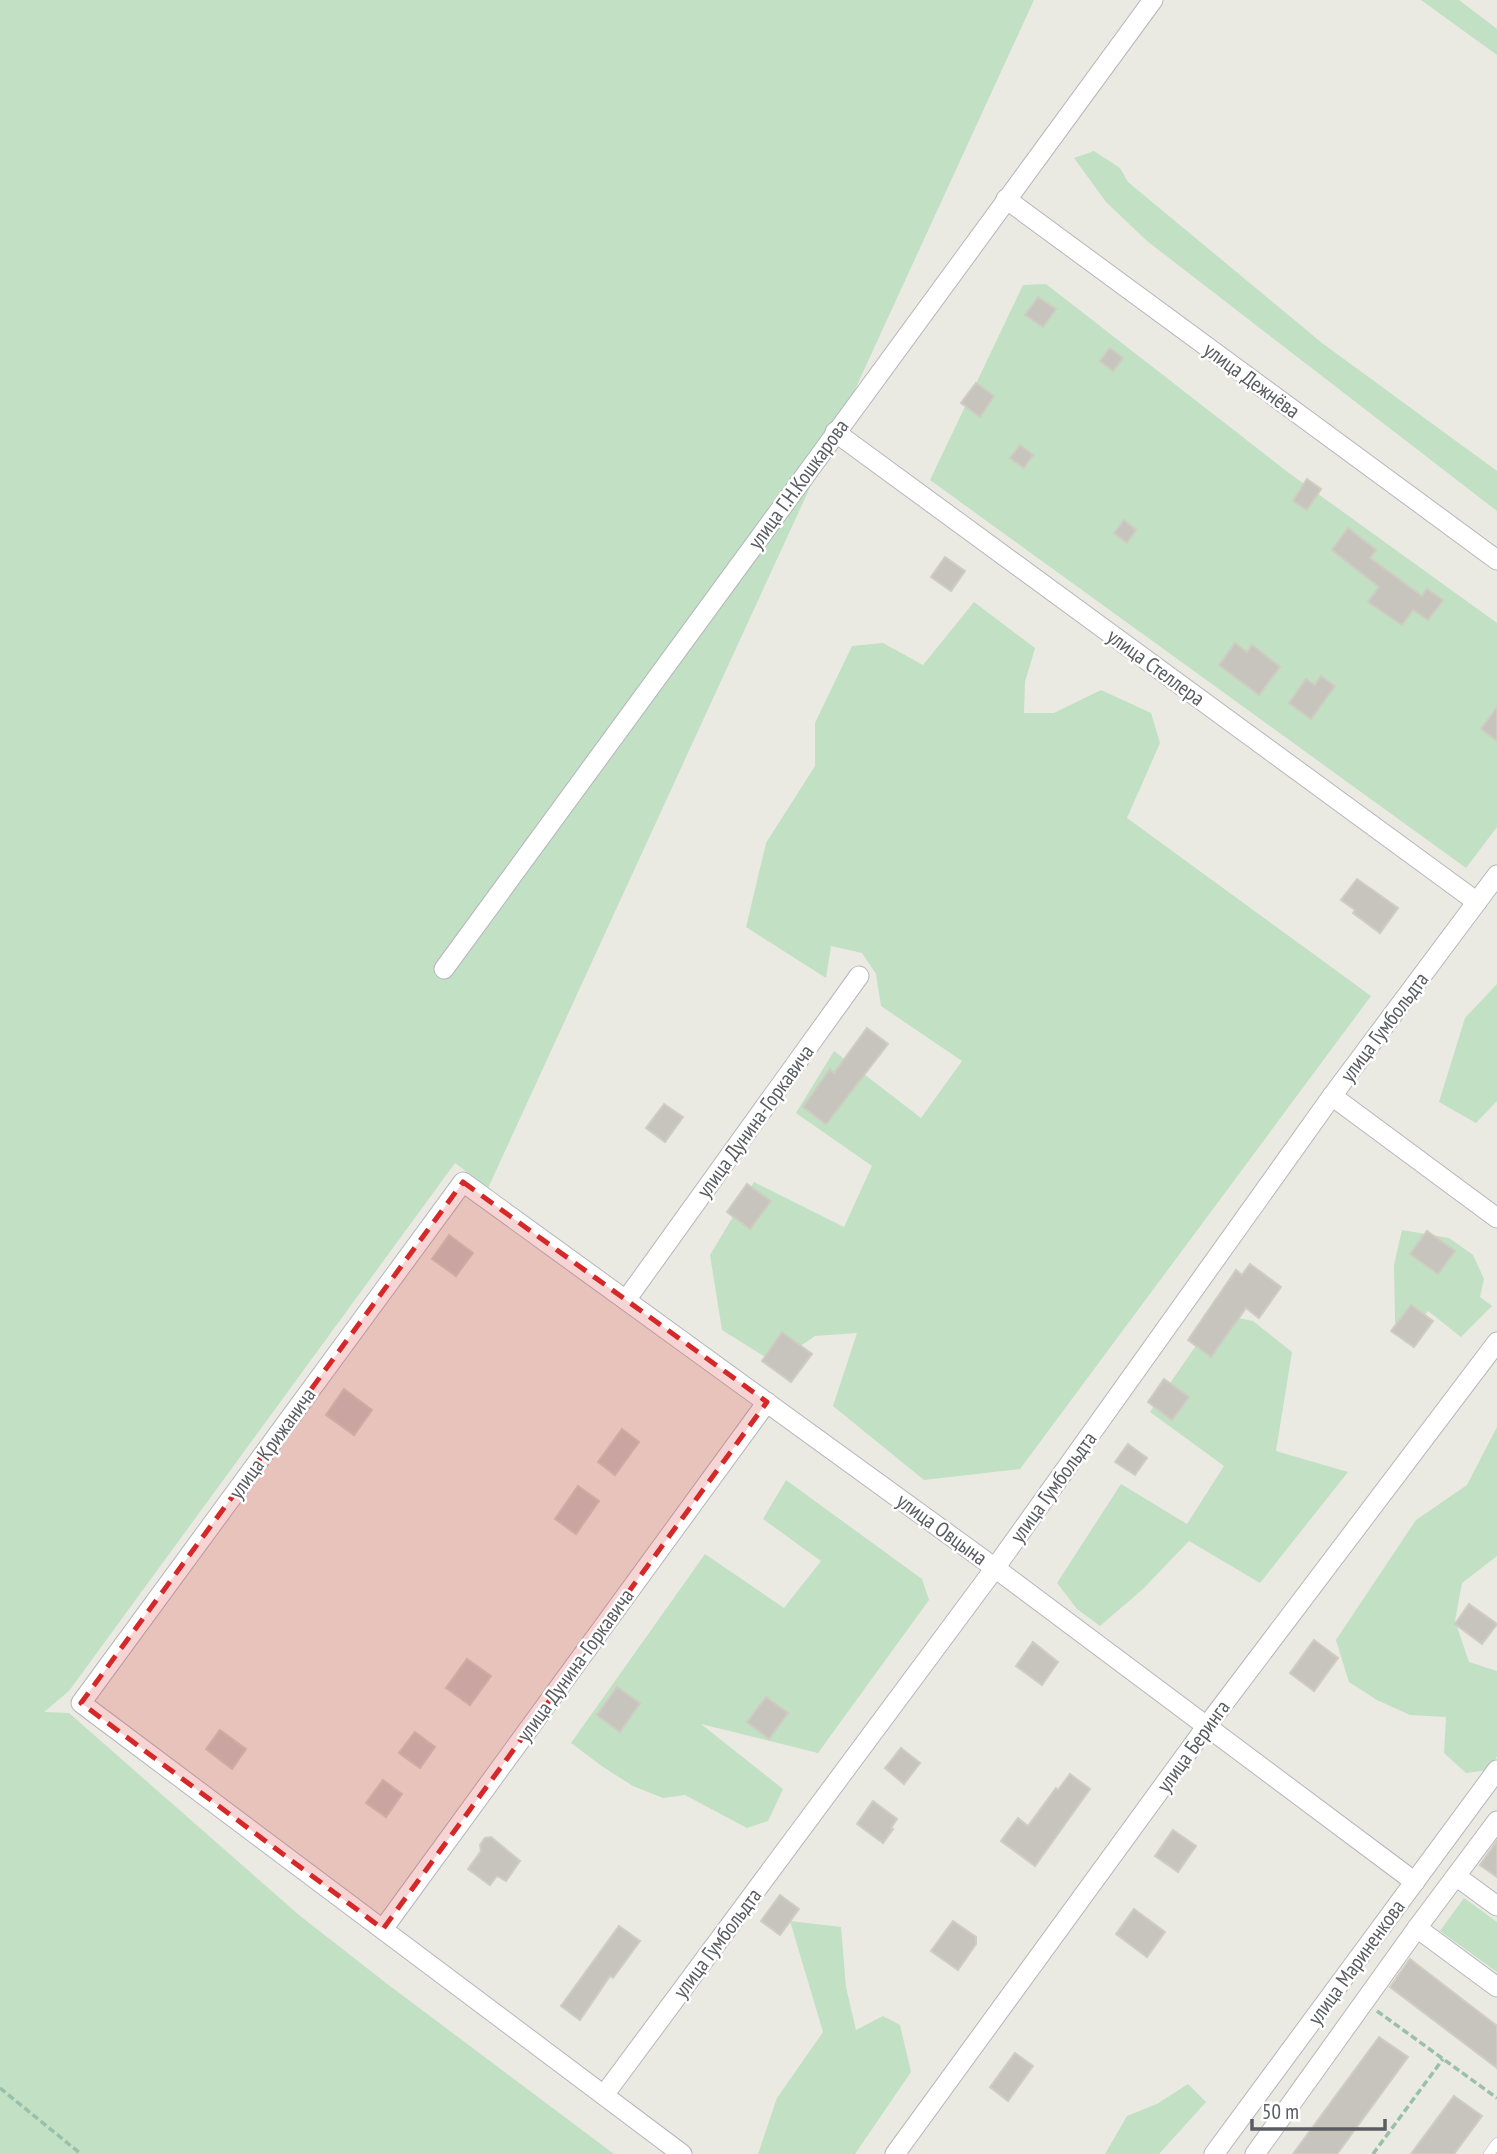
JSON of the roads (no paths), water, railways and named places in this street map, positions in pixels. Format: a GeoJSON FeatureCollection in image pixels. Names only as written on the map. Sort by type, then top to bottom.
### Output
{"type":"FeatureCollection","features":[{"type":"Feature","properties":{"kind":"street","name":"улица Г.Н.Кошкарова"},"geometry":{"type":"LineString","coordinates":[[444,968],[1153,0]]}},
{"type":"Feature","properties":{"kind":"street","name":"улица Дежнёва"},"geometry":{"type":"LineString","coordinates":[[1006,199],[1497,560]]}},
{"type":"Feature","properties":{"kind":"street","name":"улица Стеллера"},"geometry":{"type":"LineString","coordinates":[[835,432],[1477,902]]}},
{"type":"Feature","properties":{"kind":"street","name":"улица Гумбольдта"},"geometry":{"type":"LineString","coordinates":[[604,2095],[995,1568],[1332,1096],[1497,874]]}},
{"type":"Feature","properties":{"kind":"street","name":"улица Дунина-Горкавича"},"geometry":{"type":"LineString","coordinates":[[626,1300],[859,976]]}},
{"type":"Feature","properties":{"kind":"street"},"geometry":{"type":"LineString","coordinates":[[1332,1096],[1497,1218]]}},
{"type":"Feature","properties":{"kind":"street","name":"улица Овцына"},"geometry":{"type":"LineString","coordinates":[[463,1182],[995,1568],[1415,1882]]}},
{"type":"Feature","properties":{"kind":"street","name":"улица Крижанича"},"geometry":{"type":"LineString","coordinates":[[383,1929],[81,1703],[463,1182]]}},
{"type":"Feature","properties":{"kind":"street","name":"улица Беринга"},"geometry":{"type":"LineString","coordinates":[[895,2154],[1206,1727],[1497,1342]]}},
{"type":"Feature","properties":{"kind":"street","name":"улица Дунина-Горкавича"},"geometry":{"type":"LineString","coordinates":[[383,1929],[767,1402]]}},
{"type":"Feature","properties":{"kind":"street","name":"улица Мариненкова"},"geometry":{"type":"LineString","coordinates":[[1214,2154],[1497,1770]]}},
{"type":"Feature","properties":{"kind":"street"},"geometry":{"type":"LineString","coordinates":[[1255,2154],[1497,1821]]}},
{"type":"Feature","properties":{"kind":"street"},"geometry":{"type":"LineString","coordinates":[[1456,1876],[1497,1906]]}},
{"type":"Feature","properties":{"kind":"street"},"geometry":{"type":"LineString","coordinates":[[1417,1928],[1497,1987]]}},
{"type":"Feature","properties":{"kind":"street"},"geometry":{"type":"LineString","coordinates":[[383,1929],[682,2154]]}},
{"type":"Feature","properties":{"kind":"lane"},"geometry":{"type":"LineString","coordinates":[[1489,2154],[1497,2143]]}}]}
